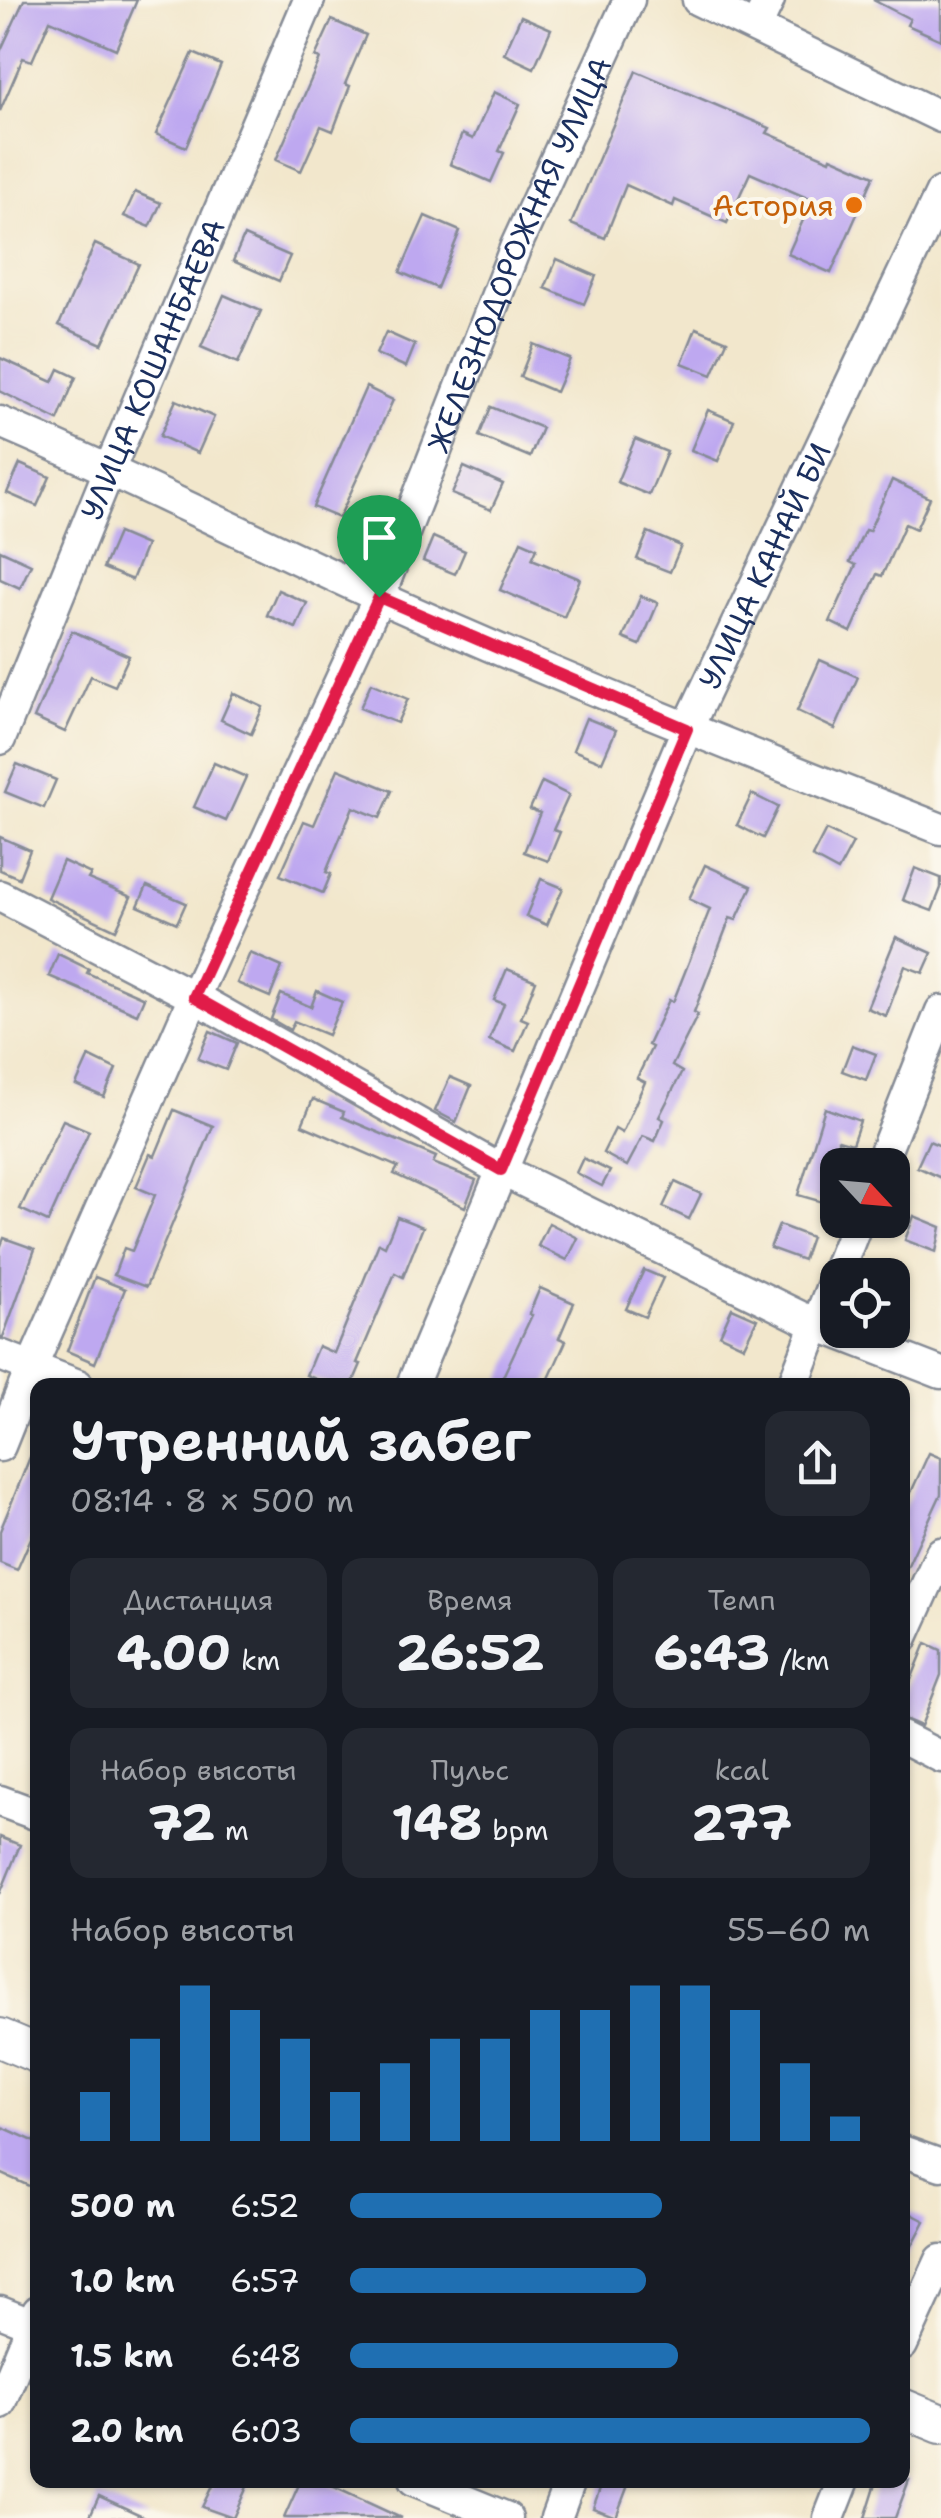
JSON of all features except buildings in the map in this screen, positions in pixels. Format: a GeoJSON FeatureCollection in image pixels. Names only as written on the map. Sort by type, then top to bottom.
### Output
{"type":"FeatureCollection","features":[{"type":"Feature","properties":{"kind":"main road"},"geometry":{"type":"LineString","coordinates":[[0,2038],[30,2051]]}},
{"type":"Feature","properties":{"kind":"main road"},"geometry":{"type":"LineString","coordinates":[[910,2411],[941,2424]]}},
{"type":"Feature","properties":{"kind":"street","name":"УЛИЦА КОШАНБАЕВА"},"geometry":{"type":"LineString","coordinates":[[0,739],[110,468],[309,0]]}},
{"type":"Feature","properties":{"kind":"street","name":"ЖЕЛЕЗНОДОРОЖНАЯ УЛИЦА"},"geometry":{"type":"LineString","coordinates":[[0,1446],[194,997],[379,597],[516,246],[629,0]]}},
{"type":"Feature","properties":{"kind":"street"},"geometry":{"type":"LineString","coordinates":[[698,0],[762,14],[941,117]]}},
{"type":"Feature","properties":{"kind":"street","name":"УЛИЦА КАНАЙ БИ"},"geometry":{"type":"LineString","coordinates":[[415,1378],[687,729],[941,193]]}},
{"type":"Feature","properties":{"kind":"street"},"geometry":{"type":"LineString","coordinates":[[0,422],[110,468],[379,597],[687,729],[941,829]]}},
{"type":"Feature","properties":{"kind":"street"},"geometry":{"type":"LineString","coordinates":[[0,896],[194,997],[501,1170],[817,1325],[941,1374]]}},
{"type":"Feature","properties":{"kind":"street"},"geometry":{"type":"LineString","coordinates":[[887,1148],[941,1010]]}},
{"type":"Feature","properties":{"kind":"street"},"geometry":{"type":"LineString","coordinates":[[796,1378],[851,1238]]}},
{"type":"Feature","properties":{"kind":"street"},"geometry":{"type":"LineString","coordinates":[[0,1355],[61,1378]]}},
{"type":"Feature","properties":{"kind":"street"},"geometry":{"type":"LineString","coordinates":[[910,1622],[941,1553]]}},
{"type":"Feature","properties":{"kind":"street"},"geometry":{"type":"LineString","coordinates":[[910,1740],[941,1757]]}},
{"type":"Feature","properties":{"kind":"street"},"geometry":{"type":"LineString","coordinates":[[0,1800],[30,1812]]}},
{"type":"Feature","properties":{"kind":"street"},"geometry":{"type":"LineString","coordinates":[[910,2154],[941,2166]]}},
{"type":"Feature","properties":{"kind":"street"},"geometry":{"type":"LineString","coordinates":[[910,2328],[941,2260]]}},
{"type":"Feature","properties":{"kind":"street"},"geometry":{"type":"LineString","coordinates":[[0,2312],[30,2320]]}},
{"type":"Feature","properties":{"kind":"street"},"geometry":{"type":"LineString","coordinates":[[0,2403],[30,2335]]}},
{"type":"Feature","properties":{"kind":"street"},"geometry":{"type":"LineString","coordinates":[[434,2488],[508,2518]]}},
{"type":"Feature","properties":{"kind":"street"},"geometry":{"type":"LineString","coordinates":[[556,2518],[567,2488]]}},
{"type":"Feature","properties":{"kind":"street"},"geometry":{"type":"LineString","coordinates":[[828,2518],[841,2488]]}},
{"type":"Feature","properties":{"kind":"place","name":"Астория"},"geometry":{"type":"Point","coordinates":[854,205]}},
{"type":"Feature","properties":{"kind":"route"},"geometry":{"type":"LineString","coordinates":[[379,597],[687,729],[501,1170],[194,997],[379,597]]}}]}
